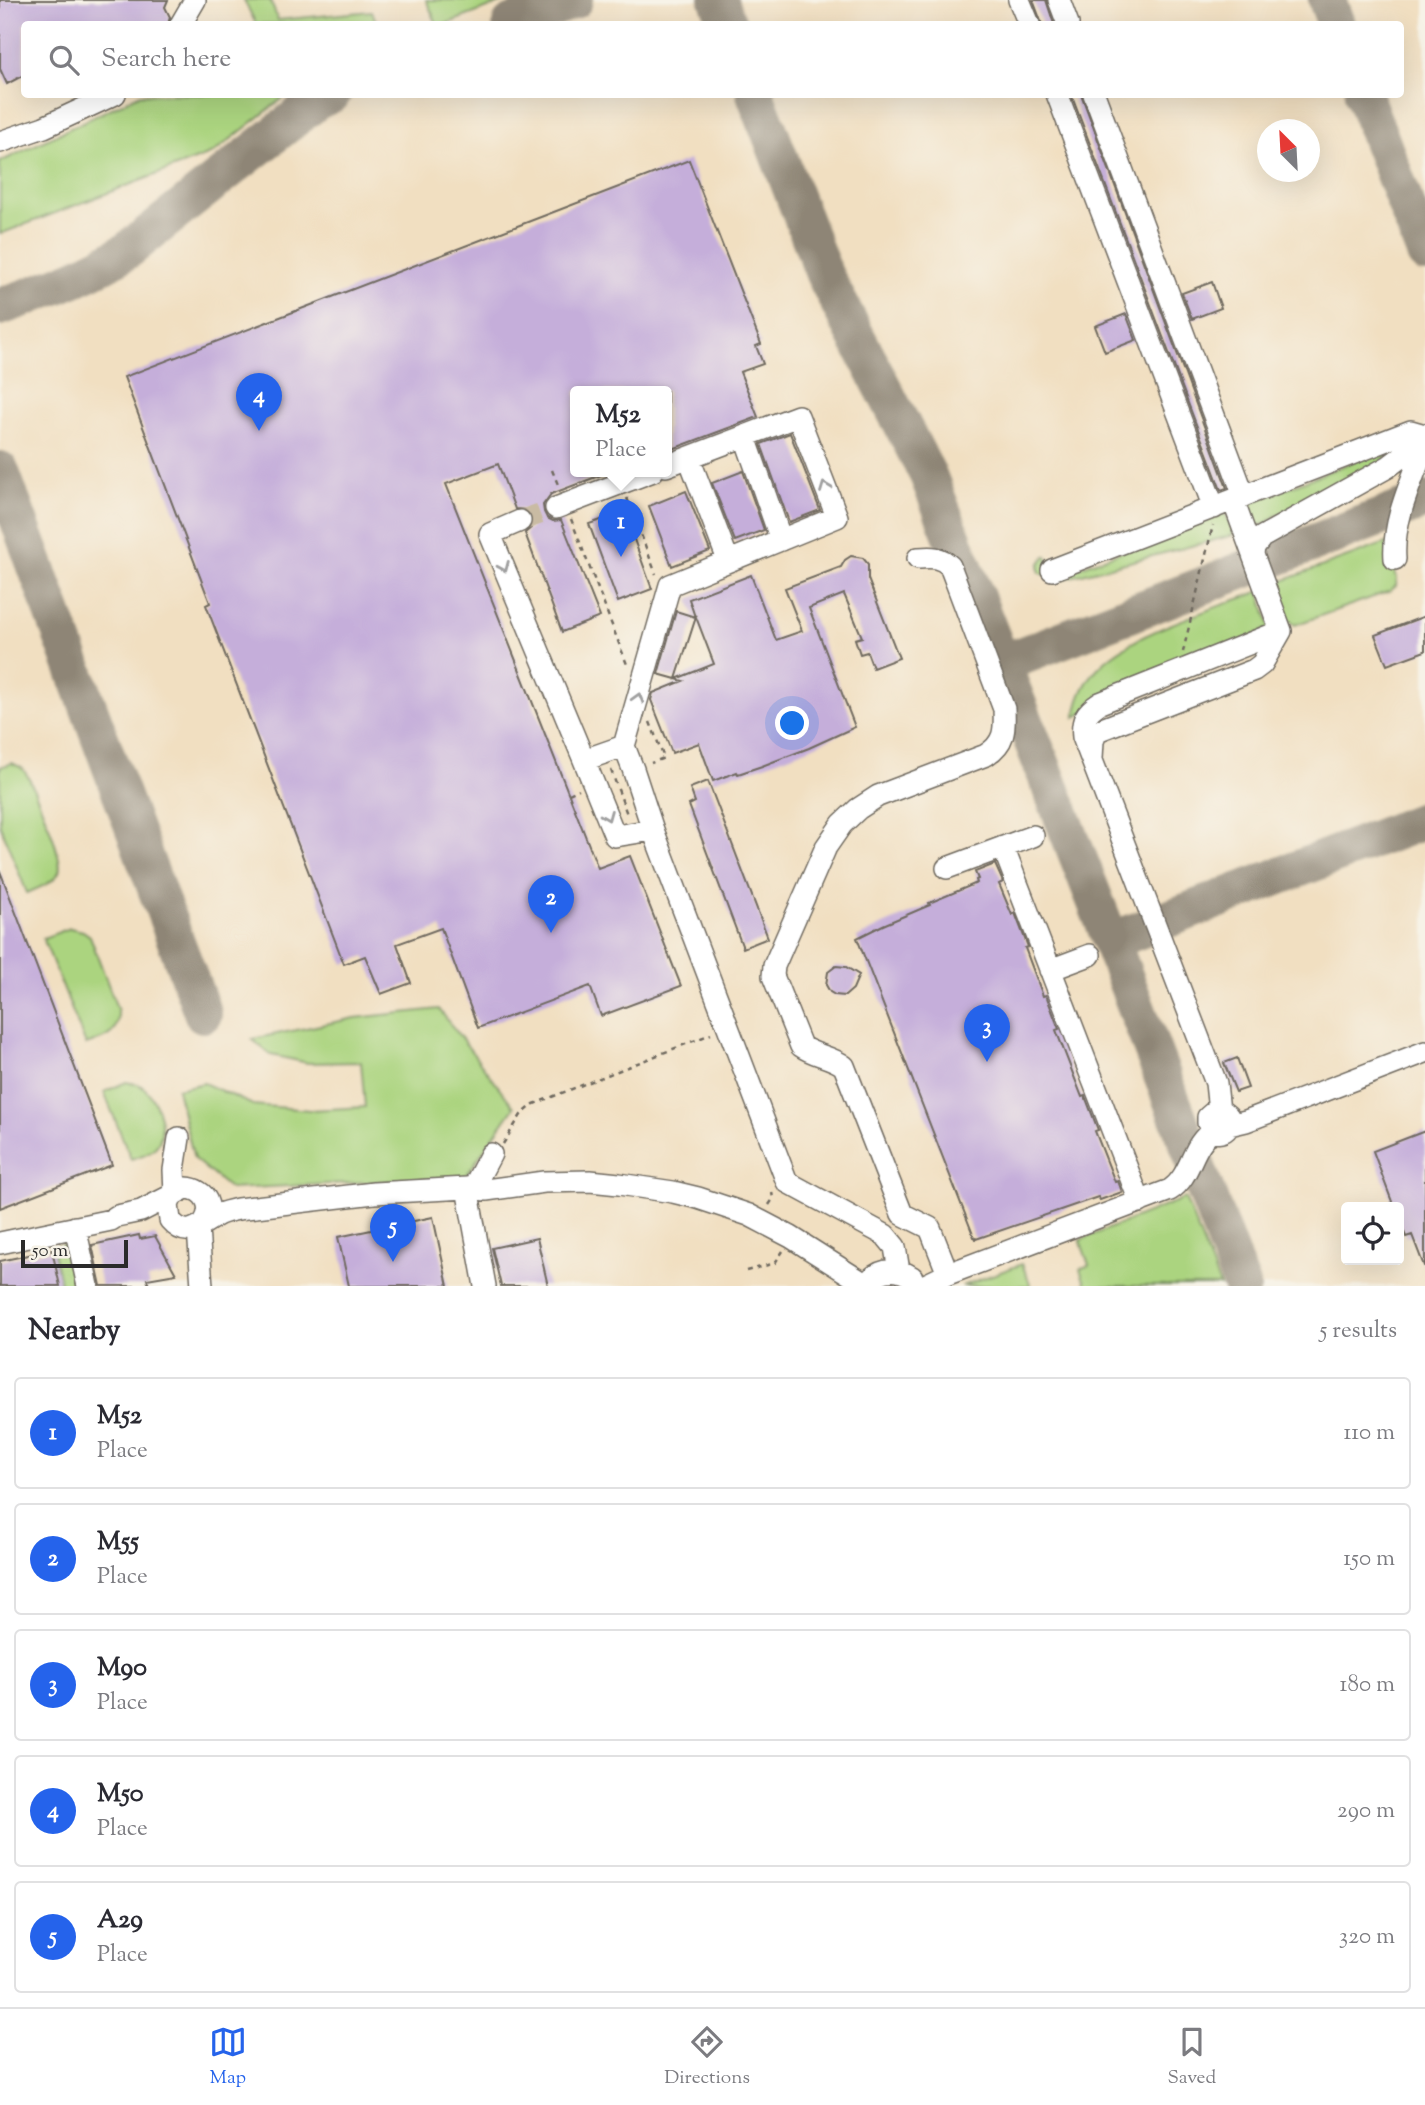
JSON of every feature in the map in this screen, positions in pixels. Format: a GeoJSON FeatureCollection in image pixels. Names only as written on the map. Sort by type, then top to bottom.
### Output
{"type":"FeatureCollection","features":[{"type":"Feature","properties":{"kind":"lane"},"geometry":{"type":"LineString","coordinates":[[183,21],[195,0]]}},
{"type":"Feature","properties":{"kind":"lane"},"geometry":{"type":"LineString","coordinates":[[1020,0],[1029,21]]}},
{"type":"Feature","properties":{"kind":"lane"},"geometry":{"type":"LineString","coordinates":[[1059,0],[1067,21]]}},
{"type":"Feature","properties":{"kind":"lane"},"geometry":{"type":"LineString","coordinates":[[0,142],[44,127],[106,98]]}},
{"type":"Feature","properties":{"kind":"lane"},"geometry":{"type":"LineString","coordinates":[[1059,98],[1226,505],[1253,555],[1281,631]]}},
{"type":"Feature","properties":{"kind":"lane"},"geometry":{"type":"LineString","coordinates":[[1095,98],[1226,505]]}},
{"type":"Feature","properties":{"kind":"lane"},"geometry":{"type":"LineString","coordinates":[[672,464],[798,416],[837,517],[670,584],[624,746],[653,830],[787,1182],[885,1235],[895,1247],[899,1271]]}},
{"type":"Feature","properties":{"kind":"lane"},"geometry":{"type":"LineString","coordinates":[[1052,570],[1226,505],[1410,431],[1425,437],[1388,467],[1262,537],[1254,547],[1253,555]]}},
{"type":"Feature","properties":{"kind":"lane"},"geometry":{"type":"LineString","coordinates":[[745,437],[780,540]]}},
{"type":"Feature","properties":{"kind":"lane"},"geometry":{"type":"LineString","coordinates":[[1395,559],[1394,545],[1399,520],[1425,446]]}},
{"type":"Feature","properties":{"kind":"lane"},"geometry":{"type":"LineString","coordinates":[[690,458],[728,560]]}},
{"type":"Feature","properties":{"kind":"lane"},"geometry":{"type":"LineString","coordinates":[[556,508],[637,477]]}},
{"type":"Feature","properties":{"kind":"lane"},"geometry":{"type":"LineString","coordinates":[[520,521],[490,534],[615,836],[653,830]]}},
{"type":"Feature","properties":{"kind":"lane"},"geometry":{"type":"LineString","coordinates":[[918,558],[936,557],[950,566],[1004,709],[1002,738],[997,747],[986,755],[867,802],[842,824],[826,848],[774,966],[773,976],[801,1046],[810,1052],[836,1059],[844,1066],[902,1214],[930,1228],[948,1274]]}},
{"type":"Feature","properties":{"kind":"lane"},"geometry":{"type":"LineString","coordinates":[[1220,1122],[1216,1083],[1083,737],[1082,724],[1092,708],[1100,703],[1281,631]]}},
{"type":"Feature","properties":{"kind":"lane"},"geometry":{"type":"LineString","coordinates":[[1092,759],[1093,741],[1097,731],[1254,670],[1262,664],[1281,631]]}},
{"type":"Feature","properties":{"kind":"lane"},"geometry":{"type":"LineString","coordinates":[[584,760],[624,746]]}},
{"type":"Feature","properties":{"kind":"lane"},"geometry":{"type":"LineString","coordinates":[[947,868],[1033,836]]}},
{"type":"Feature","properties":{"kind":"lane"},"geometry":{"type":"LineString","coordinates":[[1003,847],[1140,1202]]}},
{"type":"Feature","properties":{"kind":"lane"},"geometry":{"type":"LineString","coordinates":[[1050,970],[1090,955]]}},
{"type":"Feature","properties":{"kind":"lane"},"geometry":{"type":"LineString","coordinates":[[111,1220],[118,1222],[144,1217],[188,1225],[238,1209],[374,1193],[470,1188],[486,1190],[569,1181],[619,1184],[698,1198],[748,1215],[791,1237],[864,1285],[881,1272],[899,1271],[921,1286],[1170,1190],[1179,1184],[1199,1145],[1220,1122],[1247,1121],[1425,1052]]}},
{"type":"Feature","properties":{"kind":"lane"},"geometry":{"type":"LineString","coordinates":[[485,1286],[470,1188],[494,1154]]}},
{"type":"Feature","properties":{"kind":"lane"},"geometry":{"type":"LineString","coordinates":[[0,1243],[111,1220],[186,1195],[236,1201],[338,1192],[374,1193]]}},
{"type":"Feature","properties":{"kind":"lane"},"geometry":{"type":"LineString","coordinates":[[186,1195],[168,1205],[188,1225],[202,1286]]}},
{"type":"Feature","properties":{"kind":"lane"},"geometry":{"type":"LineString","coordinates":[[186,1195],[209,1212],[188,1225]]}},
{"type":"Feature","properties":{"kind":"lane"},"geometry":{"type":"LineString","coordinates":[[188,1225],[194,1286]]}},
{"type":"Feature","properties":{"kind":"lane"},"geometry":{"type":"LineString","coordinates":[[75,1227],[88,1286]]}},
{"type":"Feature","properties":{"kind":"path"},"geometry":{"type":"LineString","coordinates":[[621,483],[657,576]]}},
{"type":"Feature","properties":{"kind":"path"},"geometry":{"type":"LineString","coordinates":[[1178,672],[1226,505]]}},
{"type":"Feature","properties":{"kind":"path"},"geometry":{"type":"LineString","coordinates":[[494,1154],[521,1115],[534,1104],[712,1034]]}},
{"type":"Feature","properties":{"kind":"path"},"geometry":{"type":"LineString","coordinates":[[746,1270],[775,1263],[791,1237]]}},
{"type":"Feature","properties":{"kind":"green space"},"geometry":{"type":"Polygon","coordinates":[[[244,0],[270,0],[278,20],[372,11],[376,21],[254,21],[244,0]]]}},
{"type":"Feature","properties":{"kind":"green space"},"geometry":{"type":"Polygon","coordinates":[[[426,0],[509,0],[454,21],[436,21],[426,0]]]}},
{"type":"Feature","properties":{"kind":"green space"},"geometry":{"type":"Polygon","coordinates":[[[133,98],[283,98],[213,153],[0,234],[0,162],[133,98]]]}},
{"type":"Feature","properties":{"kind":"green space"},"geometry":{"type":"Polygon","coordinates":[[[1405,441],[1370,471],[1275,516],[1267,523],[1251,528],[1247,507],[1249,503],[1405,441]]]}},
{"type":"Feature","properties":{"kind":"green space"},"geometry":{"type":"Polygon","coordinates":[[[1226,514],[1234,535],[1059,580],[1040,573],[1040,563],[1047,556],[1056,576],[1226,514]]]}},
{"type":"Feature","properties":{"kind":"green space"},"geometry":{"type":"Polygon","coordinates":[[[1386,543],[1397,578],[1396,586],[1390,591],[1295,625],[1283,616],[1271,585],[1386,543]]]}},
{"type":"Feature","properties":{"kind":"green space"},"geometry":{"type":"Polygon","coordinates":[[[1260,591],[1270,628],[1075,717],[1078,702],[1088,682],[1097,669],[1116,652],[1155,631],[1260,591]]]}},
{"type":"Feature","properties":{"kind":"green space"},"geometry":{"type":"Polygon","coordinates":[[[12,763],[22,768],[29,778],[49,826],[60,865],[59,872],[53,879],[27,893],[0,825],[0,767],[12,763]]]}},
{"type":"Feature","properties":{"kind":"green space"},"geometry":{"type":"Polygon","coordinates":[[[70,928],[90,936],[118,1011],[116,1026],[110,1035],[86,1045],[43,938],[70,928]]]}},
{"type":"Feature","properties":{"kind":"green space"},"geometry":{"type":"Polygon","coordinates":[[[439,1009],[514,1107],[465,1177],[230,1189],[194,1159],[177,1089],[204,1083],[253,1105],[310,1110],[365,1107],[361,1062],[308,1063],[271,1055],[252,1039],[355,1018],[439,1009]]]}},
{"type":"Feature","properties":{"kind":"green space"},"geometry":{"type":"Polygon","coordinates":[[[126,1082],[137,1084],[149,1094],[158,1110],[161,1127],[157,1145],[147,1153],[131,1159],[104,1092],[126,1082]]]}},
{"type":"Feature","properties":{"kind":"green space"},"geometry":{"type":"Polygon","coordinates":[[[1185,1198],[1220,1286],[1086,1286],[1080,1269],[1089,1265],[1080,1240],[1185,1198]]]}},
{"type":"Feature","properties":{"kind":"green space"},"geometry":{"type":"Polygon","coordinates":[[[64,1244],[73,1286],[61,1286],[52,1247],[64,1244]]]}},
{"type":"Feature","properties":{"kind":"green space"},"geometry":{"type":"Polygon","coordinates":[[[1022,1264],[1031,1286],[962,1286],[1022,1264]]]}},
{"type":"Feature","properties":{"kind":"building"},"geometry":{"type":"Polygon","coordinates":[[[0,0],[168,0],[165,7],[170,17],[169,21],[21,21],[21,77],[7,84],[0,69],[0,0]]]}},
{"type":"Feature","properties":{"kind":"building"},"geometry":{"type":"Polygon","coordinates":[[[1033,0],[1046,0],[1053,21],[1041,21],[1033,0]]]}},
{"type":"Feature","properties":{"kind":"building"},"geometry":{"type":"Polygon","coordinates":[[[1073,98],[1082,98],[1227,488],[1221,490],[1073,98]]]}},
{"type":"Feature","properties":{"kind":"building"},"geometry":{"type":"Polygon","coordinates":[[[689,160],[761,344],[756,346],[763,364],[740,372],[758,417],[672,449],[672,386],[570,386],[570,477],[596,477],[551,494],[543,505],[547,518],[553,521],[561,520],[600,617],[562,632],[525,533],[531,528],[532,516],[527,510],[515,509],[498,464],[446,484],[598,868],[630,856],[681,986],[601,1016],[590,986],[478,1028],[441,928],[397,944],[411,983],[381,994],[365,956],[344,964],[206,605],[210,603],[124,377],[689,160]]]}},
{"type":"Feature","properties":{"kind":"building"},"geometry":{"type":"Polygon","coordinates":[[[1212,282],[1221,308],[1192,319],[1182,293],[1212,282]]]}},
{"type":"Feature","properties":{"kind":"building"},"geometry":{"type":"Polygon","coordinates":[[[1126,314],[1136,340],[1105,352],[1095,326],[1126,314]]]}},
{"type":"Feature","properties":{"kind":"building"},"geometry":{"type":"Polygon","coordinates":[[[790,433],[820,510],[789,522],[761,444],[790,433]]]}},
{"type":"Feature","properties":{"kind":"building"},"geometry":{"type":"Polygon","coordinates":[[[743,471],[764,530],[735,541],[712,483],[743,471]]]}},
{"type":"Feature","properties":{"kind":"building"},"geometry":{"type":"Polygon","coordinates":[[[686,491],[710,551],[672,566],[649,506],[686,491]]]}},
{"type":"Feature","properties":{"kind":"building"},"geometry":{"type":"Polygon","coordinates":[[[624,512],[652,589],[618,602],[589,524],[624,512]]]}},
{"type":"Feature","properties":{"kind":"building"},"geometry":{"type":"Polygon","coordinates":[[[851,556],[863,558],[868,564],[868,579],[899,658],[873,668],[867,652],[860,654],[855,639],[862,637],[844,594],[809,608],[855,727],[762,766],[713,781],[699,743],[672,753],[651,700],[653,693],[683,681],[658,674],[676,611],[695,617],[689,599],[751,575],[776,640],[802,631],[785,588],[841,567],[851,556]],[[696,617],[676,679],[714,664],[696,617]]]}},
{"type":"Feature","properties":{"kind":"building"},"geometry":{"type":"Polygon","coordinates":[[[1425,616],[1425,651],[1387,665],[1375,635],[1425,616]]]}},
{"type":"Feature","properties":{"kind":"building"},"geometry":{"type":"Polygon","coordinates":[[[708,781],[768,938],[743,948],[689,805],[695,802],[690,788],[708,781]]]}},
{"type":"Feature","properties":{"kind":"building"},"geometry":{"type":"Polygon","coordinates":[[[995,864],[1003,882],[999,884],[1012,915],[1015,913],[1043,996],[1046,995],[1059,1029],[1056,1030],[1082,1097],[1085,1096],[1115,1182],[1118,1181],[1122,1192],[1100,1200],[1098,1197],[976,1239],[857,938],[977,883],[975,872],[995,864]]]}},
{"type":"Feature","properties":{"kind":"building"},"geometry":{"type":"Polygon","coordinates":[[[0,871],[112,1165],[0,1208],[0,871]]]}},
{"type":"Feature","properties":{"kind":"building"},"geometry":{"type":"Polygon","coordinates":[[[836,966],[846,967],[859,975],[853,989],[845,996],[835,995],[826,985],[828,972],[836,966]]]}},
{"type":"Feature","properties":{"kind":"building"},"geometry":{"type":"Polygon","coordinates":[[[1237,1058],[1248,1088],[1236,1092],[1224,1063],[1237,1058]]]}},
{"type":"Feature","properties":{"kind":"building"},"geometry":{"type":"Polygon","coordinates":[[[1425,1131],[1425,1266],[1412,1235],[1406,1237],[1404,1232],[1404,1202],[1392,1202],[1373,1151],[1425,1131]]]}},
{"type":"Feature","properties":{"kind":"building"},"geometry":{"type":"Polygon","coordinates":[[[433,1217],[448,1286],[349,1286],[338,1237],[433,1217]]]}},
{"type":"Feature","properties":{"kind":"building"},"geometry":{"type":"Polygon","coordinates":[[[139,1235],[140,1239],[155,1236],[176,1274],[147,1279],[149,1286],[101,1286],[92,1245],[139,1235]]]}},
{"type":"Feature","properties":{"kind":"building"},"geometry":{"type":"Polygon","coordinates":[[[537,1238],[548,1286],[501,1286],[492,1248],[537,1238]]]}},
{"type":"Feature","properties":{"kind":"building"},"geometry":{"type":"Polygon","coordinates":[[[52,1250],[60,1286],[0,1286],[0,1261],[52,1250]]]}},
{"type":"Feature","properties":{"kind":"taxiway"},"geometry":{"type":"LineString","coordinates":[[519,21],[574,0]]}},
{"type":"Feature","properties":{"kind":"taxiway"},"geometry":{"type":"LineString","coordinates":[[718,0],[727,21]]}},
{"type":"Feature","properties":{"kind":"taxiway"},"geometry":{"type":"LineString","coordinates":[[1327,0],[1335,21]]}},
{"type":"Feature","properties":{"kind":"taxiway"},"geometry":{"type":"LineString","coordinates":[[0,307],[81,275],[128,250],[323,98]]}},
{"type":"Feature","properties":{"kind":"taxiway"},"geometry":{"type":"LineString","coordinates":[[757,98],[824,274],[928,475],[1111,941],[1242,1286]]}},
{"type":"Feature","properties":{"kind":"taxiway"},"geometry":{"type":"LineString","coordinates":[[1365,98],[1425,254]]}},
{"type":"Feature","properties":{"kind":"taxiway"},"geometry":{"type":"LineString","coordinates":[[0,470],[203,1014]]}},
{"type":"Feature","properties":{"kind":"taxiway"},"geometry":{"type":"LineString","coordinates":[[1002,663],[1425,500]]}},
{"type":"Feature","properties":{"kind":"taxiway"},"geometry":{"type":"LineString","coordinates":[[1111,941],[1425,820]]}},
{"type":"Feature","properties":{"kind":"tunnel"},"geometry":{"type":"LineString","coordinates":[[520,521],[556,508]]}},
{"type":"Feature","properties":{"kind":"place","name":"M50"},"geometry":{"type":"Point","coordinates":[259,431]}},
{"type":"Feature","properties":{"kind":"place","name":"M52"},"geometry":{"type":"Point","coordinates":[621,557]}},
{"type":"Feature","properties":{"kind":"place","name":"M55"},"geometry":{"type":"Point","coordinates":[551,933]}},
{"type":"Feature","properties":{"kind":"place","name":"M90"},"geometry":{"type":"Point","coordinates":[987,1062]}},
{"type":"Feature","properties":{"kind":"place","name":"A29"},"geometry":{"type":"Point","coordinates":[393,1262]}}]}
